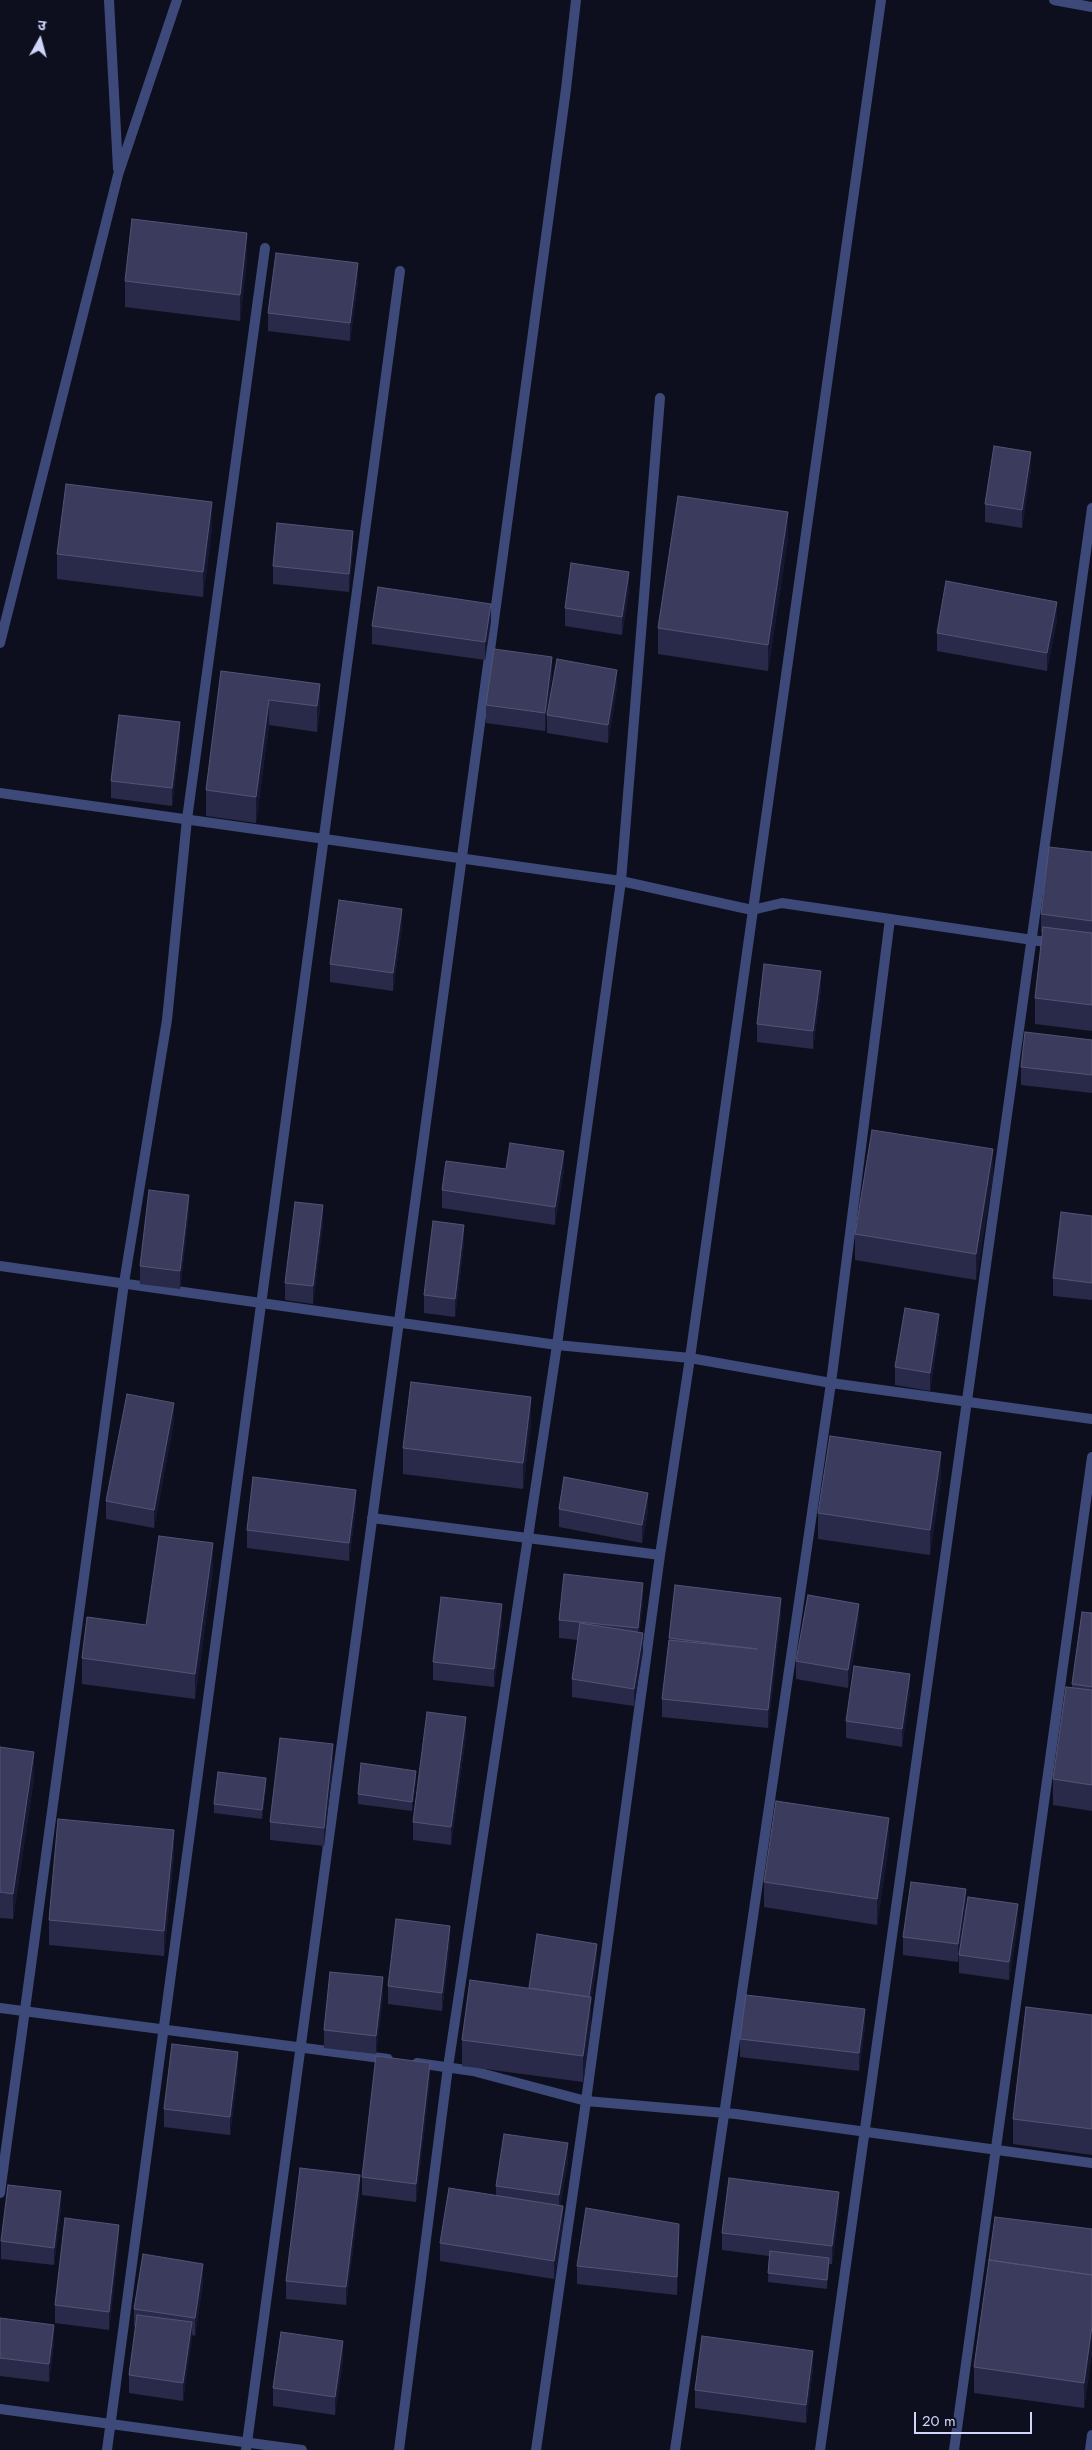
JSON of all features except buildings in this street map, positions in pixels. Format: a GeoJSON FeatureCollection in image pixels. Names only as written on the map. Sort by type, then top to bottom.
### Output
{"type":"FeatureCollection","features":[{"type":"Feature","properties":{"kind":"street"},"geometry":{"type":"LineString","coordinates":[[110,0],[118,175]]}},
{"type":"Feature","properties":{"kind":"street"},"geometry":{"type":"LineString","coordinates":[[0,643],[118,175],[177,0]]}},
{"type":"Feature","properties":{"kind":"street"},"geometry":{"type":"LineString","coordinates":[[247,2446],[463,858],[565,99],[576,0]]}},
{"type":"Feature","properties":{"kind":"street"},"geometry":{"type":"LineString","coordinates":[[536,2450],[586,2101],[660,1555],[690,1358],[881,0]]}},
{"type":"Feature","properties":{"kind":"street"},"geometry":{"type":"LineString","coordinates":[[1054,0],[1092,7]]}},
{"type":"Feature","properties":{"kind":"street"},"geometry":{"type":"LineString","coordinates":[[0,2193],[124,1283],[167,1020],[187,819],[265,248]]}},
{"type":"Feature","properties":{"kind":"street"},"geometry":{"type":"LineString","coordinates":[[107,2450],[400,271]]}},
{"type":"Feature","properties":{"kind":"street"},"geometry":{"type":"LineString","coordinates":[[399,2450],[448,2067],[557,1345],[621,881],[660,398]]}},
{"type":"Feature","properties":{"kind":"street"},"geometry":{"type":"LineString","coordinates":[[820,2450],[1092,508]]}},
{"type":"Feature","properties":{"kind":"street"},"geometry":{"type":"LineString","coordinates":[[0,793],[621,881],[752,910],[782,903],[1066,945]]}},
{"type":"Feature","properties":{"kind":"street"},"geometry":{"type":"LineString","coordinates":[[674,2450],[722,2112],[831,1383],[890,919]]}},
{"type":"Feature","properties":{"kind":"street"},"geometry":{"type":"LineString","coordinates":[[0,1266],[557,1345],[690,1358],[831,1383],[1092,1419]]}},
{"type":"Feature","properties":{"kind":"street"},"geometry":{"type":"LineString","coordinates":[[954,2450],[1092,1457]]}},
{"type":"Feature","properties":{"kind":"street"},"geometry":{"type":"LineString","coordinates":[[372,1518],[660,1555]]}},
{"type":"Feature","properties":{"kind":"street"},"geometry":{"type":"LineString","coordinates":[[0,2008],[164,2028],[448,2067],[473,2071],[586,2101],[722,2112],[1092,2163]]}},
{"type":"Feature","properties":{"kind":"street"},"geometry":{"type":"LineString","coordinates":[[0,2409],[247,2446],[302,2450]]}},
{"type":"Feature","properties":{"kind":"street"},"geometry":{"type":"LineString","coordinates":[[1090,2450],[1092,2436]]}}]}
